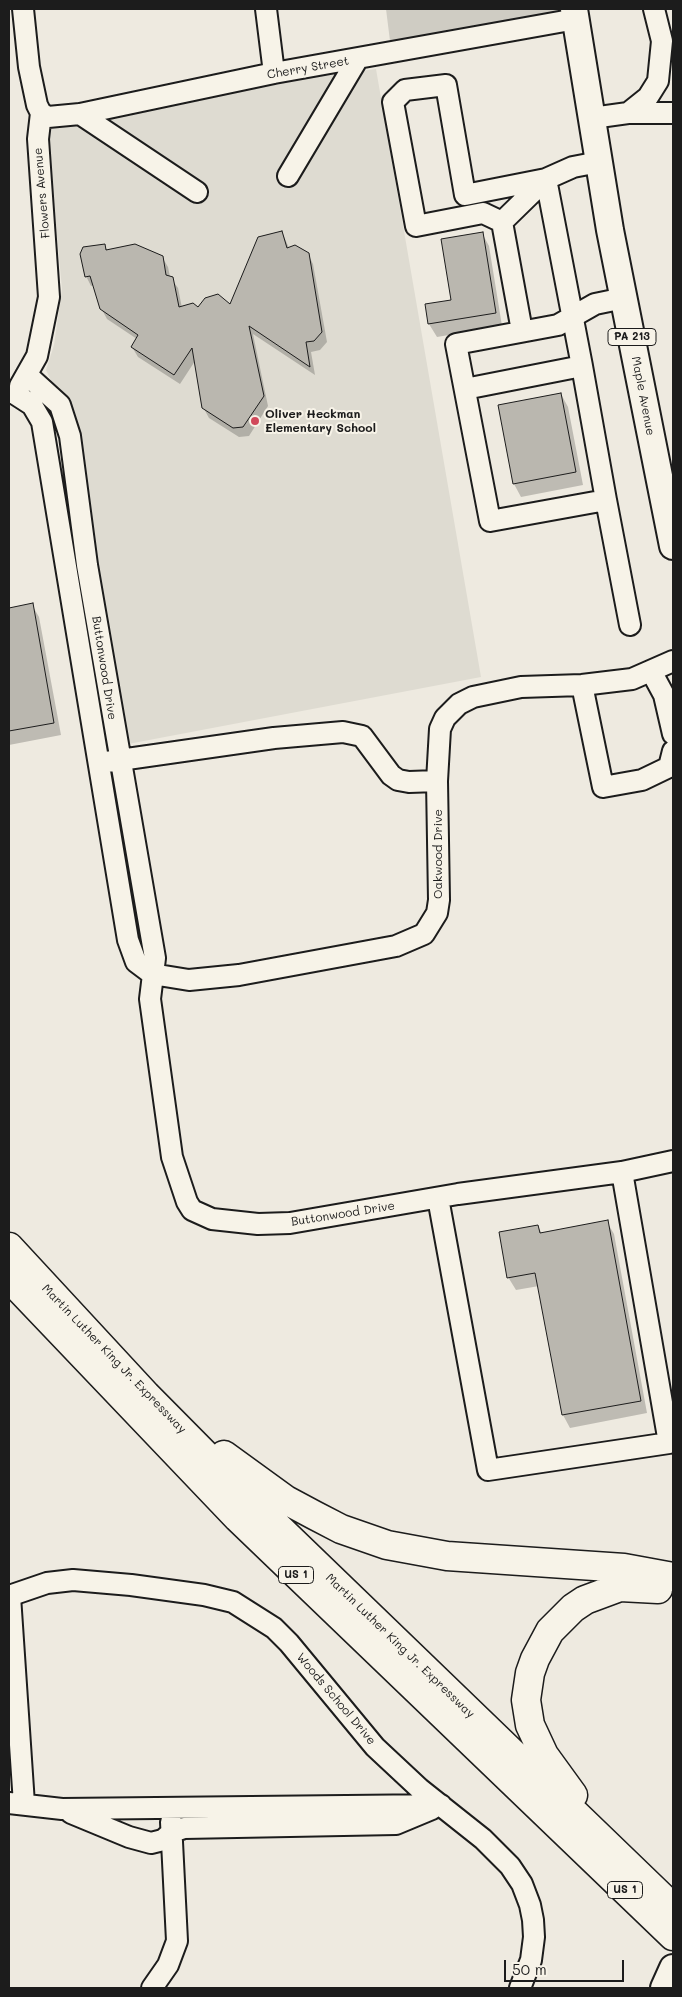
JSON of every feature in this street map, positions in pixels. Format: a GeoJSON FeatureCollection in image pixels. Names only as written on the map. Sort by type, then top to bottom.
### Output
{"type":"FeatureCollection","features":[{"type":"Feature","properties":{"kind":"highway","name":"Martin Luther King Jr. Expressway"},"geometry":{"type":"LineString","coordinates":[[9,1247],[146,1394],[334,1583],[612,1849],[667,1916]]}},
{"type":"Feature","properties":{"kind":"highway","name":"Martin Luther King Jr. Expressway"},"geometry":{"type":"LineString","coordinates":[[9,1278],[238,1518],[667,1916]]}},
{"type":"Feature","properties":{"kind":"highway"},"geometry":{"type":"LineString","coordinates":[[146,1394],[286,1500],[364,1538],[447,1556],[624,1568],[673,1577]]}},
{"type":"Feature","properties":{"kind":"highway"},"geometry":{"type":"LineString","coordinates":[[612,1849],[544,1755],[536,1740],[527,1712],[526,1700],[530,1673],[538,1652],[550,1631],[573,1608],[585,1600],[609,1589],[630,1586],[673,1592]]}},
{"type":"Feature","properties":{"kind":"main road","name":"PA 213"},"geometry":{"type":"LineString","coordinates":[[575,14],[593,123]]}},
{"type":"Feature","properties":{"kind":"main road","name":"Maple Avenue"},"geometry":{"type":"LineString","coordinates":[[593,123],[624,298],[673,546]]}},
{"type":"Feature","properties":{"kind":"main road"},"geometry":{"type":"LineString","coordinates":[[664,1988],[673,1968]]}},
{"type":"Feature","properties":{"kind":"street","name":"Flowers Avenue"},"geometry":{"type":"LineString","coordinates":[[12,398],[37,356],[49,297],[38,139],[41,113],[37,104],[29,67],[23,9]]}},
{"type":"Feature","properties":{"kind":"street"},"geometry":{"type":"LineString","coordinates":[[266,9],[274,74]]}},
{"type":"Feature","properties":{"kind":"street"},"geometry":{"type":"LineString","coordinates":[[628,114],[648,97],[658,81],[662,41],[654,9]]}},
{"type":"Feature","properties":{"kind":"street","name":"Cherry Street"},"geometry":{"type":"LineString","coordinates":[[41,113],[48,117],[80,114],[274,74],[357,60],[575,14]]}},
{"type":"Feature","properties":{"kind":"street"},"geometry":{"type":"LineString","coordinates":[[288,176],[357,60]]}},
{"type":"Feature","properties":{"kind":"street"},"geometry":{"type":"LineString","coordinates":[[658,81],[673,108]]}},
{"type":"Feature","properties":{"kind":"street"},"geometry":{"type":"LineString","coordinates":[[502,222],[483,213],[416,226],[393,102],[405,90],[446,85],[465,195],[546,178],[572,167],[599,162]]}},
{"type":"Feature","properties":{"kind":"street"},"geometry":{"type":"LineString","coordinates":[[593,123],[628,114],[673,113]]}},
{"type":"Feature","properties":{"kind":"street"},"geometry":{"type":"LineString","coordinates":[[80,114],[197,192]]}},
{"type":"Feature","properties":{"kind":"street"},"geometry":{"type":"LineString","coordinates":[[502,222],[546,178]]}},
{"type":"Feature","properties":{"kind":"street"},"geometry":{"type":"LineString","coordinates":[[546,178],[630,625]]}},
{"type":"Feature","properties":{"kind":"street"},"geometry":{"type":"LineString","coordinates":[[502,222],[522,331]]}},
{"type":"Feature","properties":{"kind":"street"},"geometry":{"type":"LineString","coordinates":[[606,500],[490,521],[456,344],[558,325],[595,304],[624,298]]}},
{"type":"Feature","properties":{"kind":"street"},"geometry":{"type":"LineString","coordinates":[[465,389],[582,366]]}},
{"type":"Feature","properties":{"kind":"street","name":"Buttonwood Drive"},"geometry":{"type":"LineString","coordinates":[[27,375],[60,405],[67,422],[87,565],[155,958],[150,999],[172,1157],[176,1174],[192,1210],[212,1219],[258,1224],[290,1223],[438,1198],[622,1172],[673,1161]]}},
{"type":"Feature","properties":{"kind":"street","name":"Buttonwood Drive"},"geometry":{"type":"LineString","coordinates":[[12,398],[32,405],[42,422],[128,940],[136,962],[152,974]]}},
{"type":"Feature","properties":{"kind":"street","name":"Oakwood Drive"},"geometry":{"type":"LineString","coordinates":[[152,974],[189,980],[240,975],[396,946],[424,934],[437,912],[439,900],[437,781],[440,729],[445,718],[459,704],[473,696],[502,690],[582,685],[632,679],[673,661]]}},
{"type":"Feature","properties":{"kind":"street"},"geometry":{"type":"LineString","coordinates":[[651,671],[664,695],[673,734]]}},
{"type":"Feature","properties":{"kind":"street"},"geometry":{"type":"LineString","coordinates":[[582,685],[603,788],[642,780],[669,766],[673,751]]}},
{"type":"Feature","properties":{"kind":"street"},"geometry":{"type":"LineString","coordinates":[[99,763],[274,738],[343,732],[362,736],[368,742],[379,762],[398,780],[410,782],[437,781]]}},
{"type":"Feature","properties":{"kind":"street"},"geometry":{"type":"LineString","coordinates":[[438,1198],[488,1470],[669,1443],[622,1172]]}},
{"type":"Feature","properties":{"kind":"street","name":"Woods School Drive"},"geometry":{"type":"LineString","coordinates":[[10,1596],[47,1583],[73,1580],[204,1595],[233,1602],[253,1613],[284,1638],[375,1747],[483,1839],[510,1866],[522,1884],[530,1905],[534,1937],[531,1960],[520,1988]]}},
{"type":"Feature","properties":{"kind":"street"},"geometry":{"type":"LineString","coordinates":[[10,1596],[16,1803],[62,1809],[441,1805]]}},
{"type":"Feature","properties":{"kind":"street"},"geometry":{"type":"LineString","coordinates":[[62,1809],[130,1837],[150,1843],[163,1840],[172,1832],[184,1828],[396,1824],[441,1805]]}},
{"type":"Feature","properties":{"kind":"street"},"geometry":{"type":"LineString","coordinates":[[152,1988],[168,1965],[177,1941],[172,1832],[169,1808]]}},
{"type":"Feature","properties":{"kind":"shaded area"},"geometry":{"type":"Polygon","coordinates":[[[386,9],[562,9],[562,11],[390,41],[386,9]]]}},
{"type":"Feature","properties":{"kind":"shaded area","name":"Oliver Heckman Elementary School"},"geometry":{"type":"Polygon","coordinates":[[[376,69],[481,677],[128,744],[102,600],[79,438],[46,370],[54,345],[62,289],[47,129],[315,77],[376,69]]]}},
{"type":"Feature","properties":{"kind":"building"},"geometry":{"type":"Polygon","coordinates":[[[282,231],[287,248],[295,245],[309,253],[322,332],[314,341],[306,342],[310,367],[249,326],[264,396],[243,427],[233,428],[202,408],[192,348],[174,375],[131,347],[138,335],[100,309],[90,276],[85,277],[80,254],[83,247],[105,244],[106,250],[135,244],[163,256],[166,275],[173,277],[179,307],[193,303],[198,307],[205,298],[218,294],[230,304],[258,237],[282,231]]]}},
{"type":"Feature","properties":{"kind":"building"},"geometry":{"type":"Polygon","coordinates":[[[483,232],[496,313],[428,324],[425,304],[451,300],[441,239],[483,232]]]}},
{"type":"Feature","properties":{"kind":"building"},"geometry":{"type":"Polygon","coordinates":[[[561,393],[576,472],[513,484],[498,405],[561,393]]]}},
{"type":"Feature","properties":{"kind":"building"},"geometry":{"type":"Polygon","coordinates":[[[33,603],[54,723],[9,731],[9,608],[33,603]]]}},
{"type":"Feature","properties":{"kind":"building"},"geometry":{"type":"Polygon","coordinates":[[[608,1220],[641,1401],[562,1415],[535,1273],[507,1278],[499,1232],[538,1225],[540,1233],[608,1220]]]}},
{"type":"Feature","properties":{"kind":"place","name":"Oliver Heckman Elementary School"},"geometry":{"type":"Point","coordinates":[255,421]}}]}
